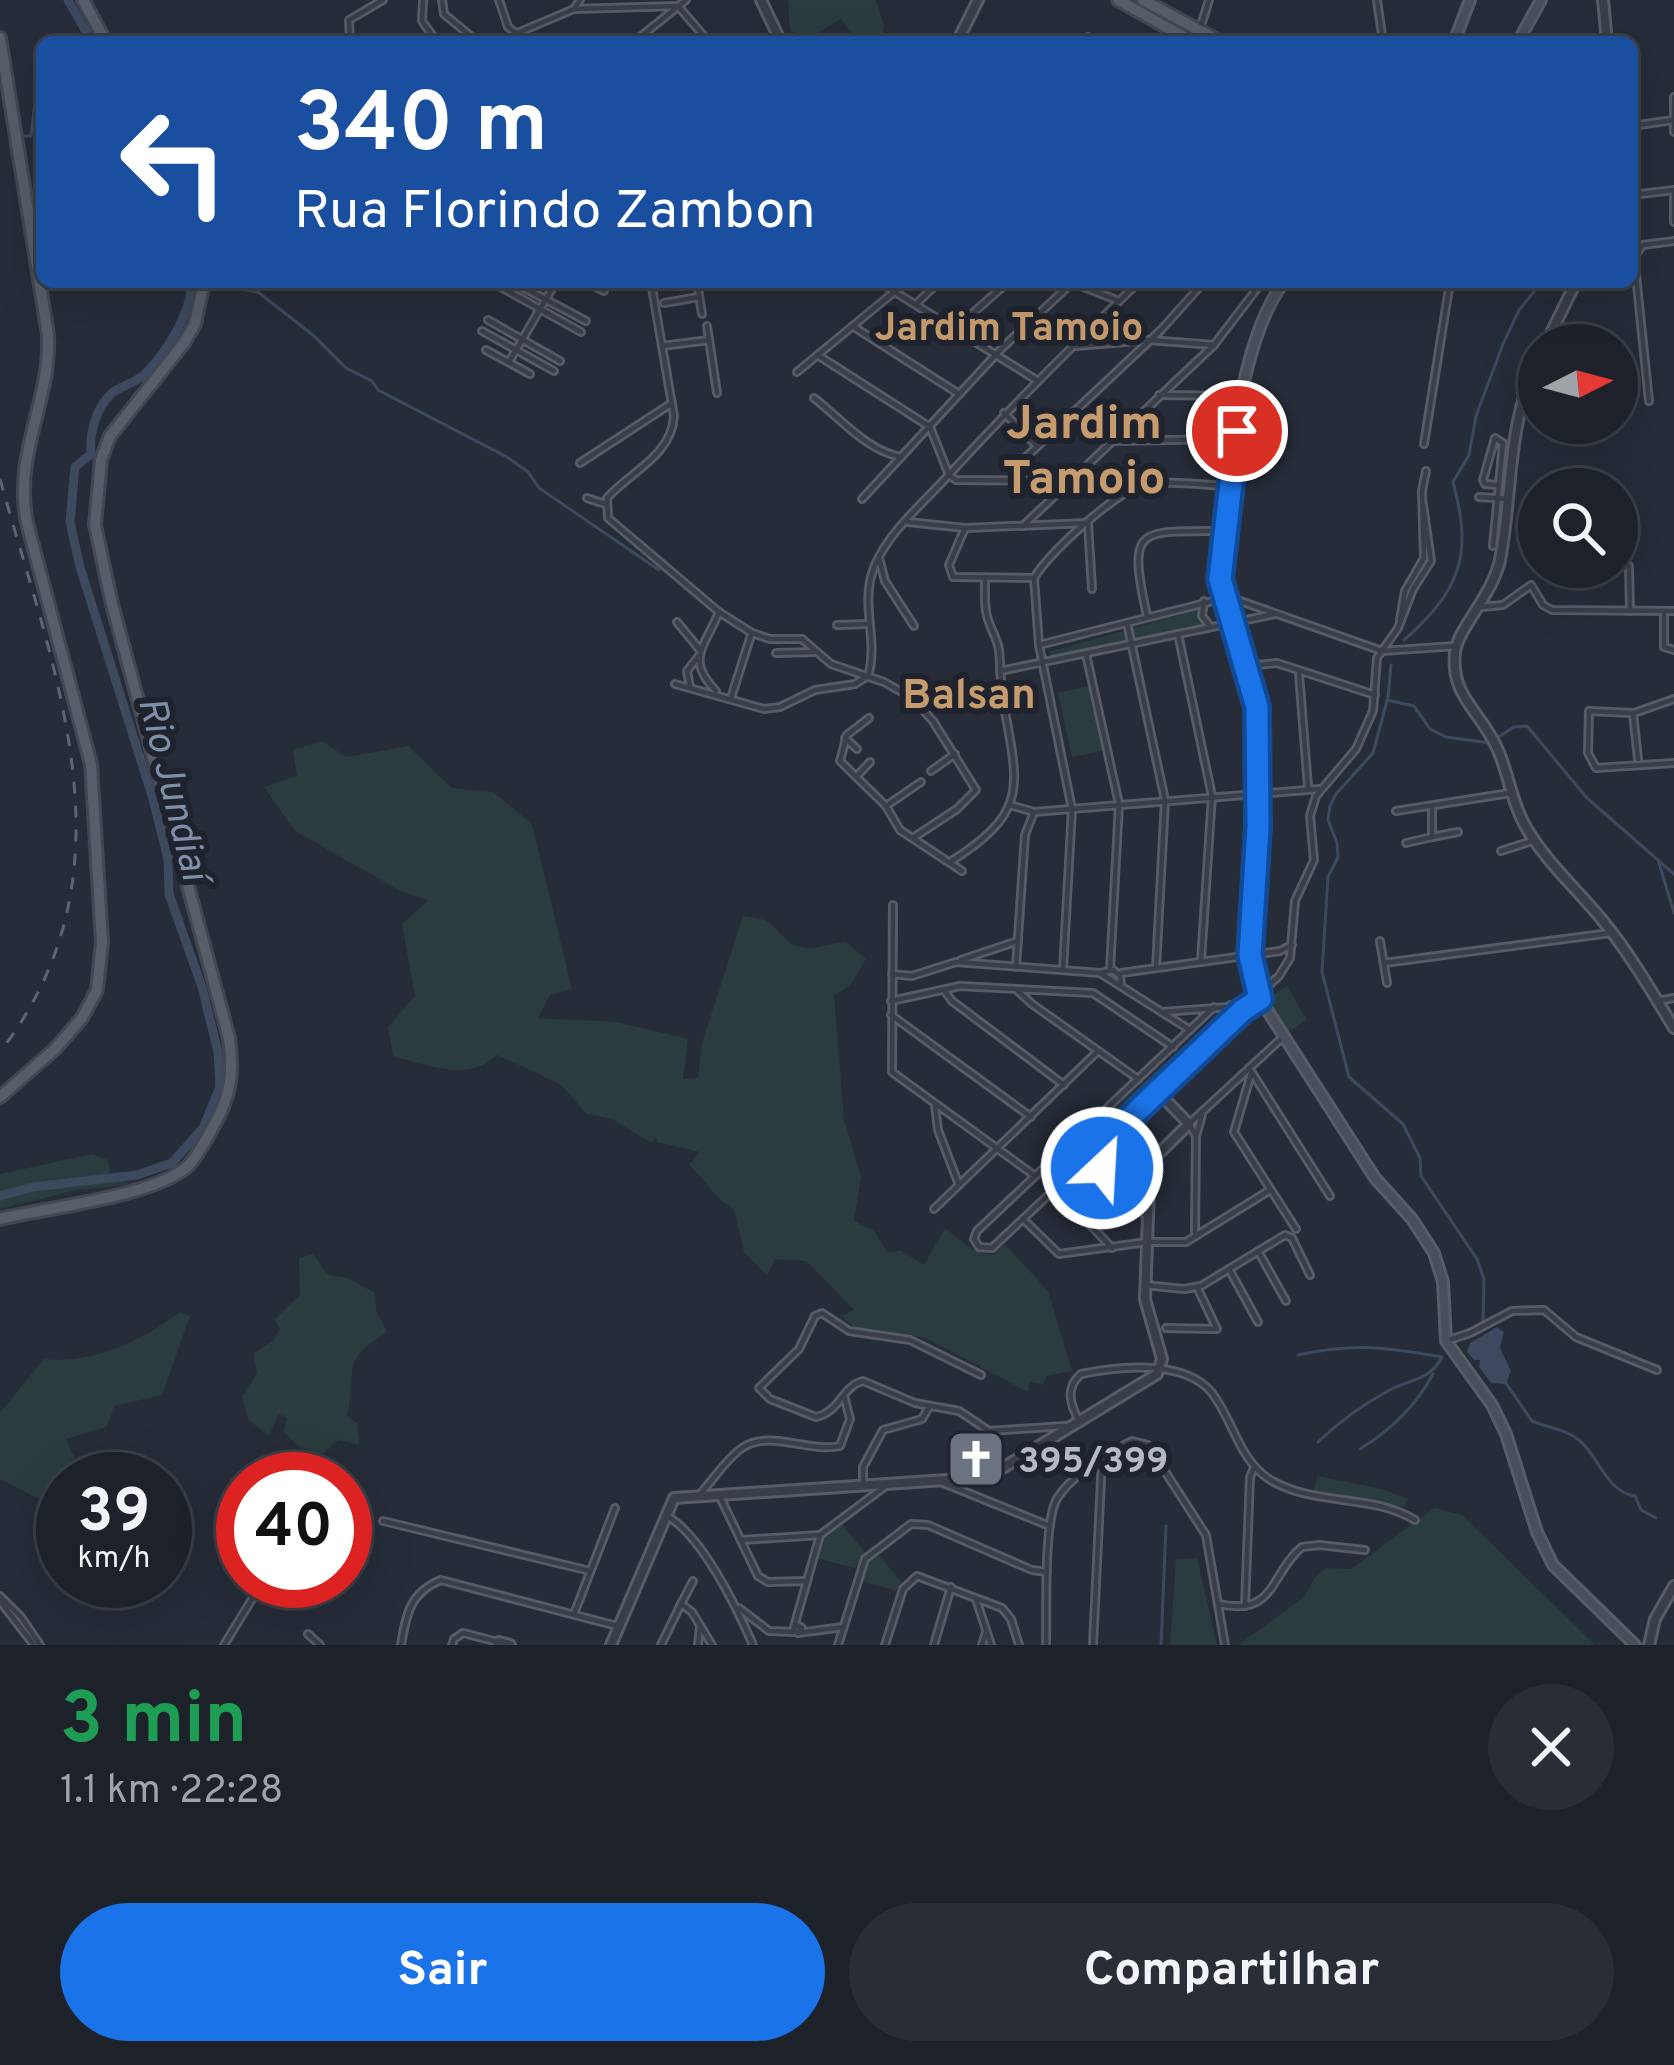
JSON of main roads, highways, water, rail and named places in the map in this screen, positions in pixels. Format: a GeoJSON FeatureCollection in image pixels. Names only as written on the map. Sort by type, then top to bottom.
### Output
{"type":"FeatureCollection","features":[{"type":"Feature","properties":{"kind":"main road"},"geometry":{"type":"LineString","coordinates":[[82,0],[103,36]]}},
{"type":"Feature","properties":{"kind":"main road"},"geometry":{"type":"LineString","coordinates":[[1118,0],[1197,36]]}},
{"type":"Feature","properties":{"kind":"main road"},"geometry":{"type":"LineString","coordinates":[[1143,0],[1197,36]]}},
{"type":"Feature","properties":{"kind":"main road"},"geometry":{"type":"LineString","coordinates":[[1521,36],[1541,0]]}},
{"type":"Feature","properties":{"kind":"main road"},"geometry":{"type":"LineString","coordinates":[[1456,36],[1469,1]]}},
{"type":"Feature","properties":{"kind":"main road"},"geometry":{"type":"LineString","coordinates":[[0,38],[36,264]]}},
{"type":"Feature","properties":{"kind":"main road"},"geometry":{"type":"LineString","coordinates":[[0,1097],[56,1049],[82,1018],[97,990],[102,942],[91,764],[27,523],[22,488],[49,348],[40,288]]}},
{"type":"Feature","properties":{"kind":"main road"},"geometry":{"type":"LineString","coordinates":[[0,1219],[149,1185],[188,1166],[232,1086],[229,1038],[95,525],[101,460],[110,436],[184,343],[195,324],[203,288]]}},
{"type":"Feature","properties":{"kind":"main road"},"geometry":{"type":"LineString","coordinates":[[1277,288],[1242,396],[1220,579],[1257,707],[1250,955],[1260,994],[1365,1163],[1434,1252],[1443,1282],[1446,1341],[1492,1405],[1506,1434],[1553,1565],[1635,1645]]}},
{"type":"Feature","properties":{"kind":"water"},"geometry":{"type":"Polygon","coordinates":[[[1497,1327],[1504,1332],[1500,1348],[1511,1371],[1506,1384],[1491,1383],[1479,1367],[1480,1360],[1467,1352],[1470,1343],[1497,1327]]]}},
{"type":"Feature","properties":{"kind":"waterway","name":"Rio Jundiaí"},"geometry":{"type":"LineString","coordinates":[[68,0],[89,36]]}},
{"type":"Feature","properties":{"kind":"waterway"},"geometry":{"type":"LineString","coordinates":[[20,136],[31,136],[36,102]]}},
{"type":"Feature","properties":{"kind":"waterway","name":"Rio Jundiaí"},"geometry":{"type":"LineString","coordinates":[[0,1196],[33,1187],[137,1175],[172,1163],[203,1128],[220,1087],[218,1052],[202,987],[169,894],[168,859],[153,799],[70,522],[75,467],[91,454],[98,413],[112,393],[141,377],[161,355],[182,319],[192,288]]}},
{"type":"Feature","properties":{"kind":"waterway"},"geometry":{"type":"LineString","coordinates":[[234,288],[258,292],[378,390],[507,457],[528,472],[539,488],[659,570]]}},
{"type":"Feature","properties":{"kind":"waterway"},"geometry":{"type":"LineString","coordinates":[[1404,640],[1439,604],[1457,569],[1462,530],[1453,482],[1469,455],[1476,416],[1503,344],[1519,310],[1537,288]]}},
{"type":"Feature","properties":{"kind":"waterway"},"geometry":{"type":"LineString","coordinates":[[1391,665],[1373,753],[1330,806],[1328,820],[1338,857],[1328,877],[1322,972],[1349,1077],[1403,1124],[1420,1158],[1421,1176],[1477,1259],[1484,1279],[1483,1321]]}},
{"type":"Feature","properties":{"kind":"waterway"},"geometry":{"type":"LineString","coordinates":[[1387,700],[1414,706],[1430,729],[1446,737],[1490,743]]}},
{"type":"Feature","properties":{"kind":"waterway"},"geometry":{"type":"LineString","coordinates":[[1497,738],[1514,727],[1527,726],[1587,798],[1674,874]]}},
{"type":"Feature","properties":{"kind":"waterway"},"geometry":{"type":"LineString","coordinates":[[1659,863],[1674,913]]}},
{"type":"Feature","properties":{"kind":"waterway"},"geometry":{"type":"LineString","coordinates":[[1298,1355],[1370,1348],[1442,1357],[1425,1375],[1369,1402],[1318,1442]]}},
{"type":"Feature","properties":{"kind":"waterway"},"geometry":{"type":"LineString","coordinates":[[1360,1449],[1402,1416],[1433,1374]]}},
{"type":"Feature","properties":{"kind":"waterway"},"geometry":{"type":"LineString","coordinates":[[1505,1382],[1532,1421],[1579,1440],[1610,1481],[1635,1496],[1641,1510],[1656,1518]]}},
{"type":"Feature","properties":{"kind":"waterway"},"geometry":{"type":"LineString","coordinates":[[1161,1645],[1166,1526]]}},
{"type":"Feature","properties":{"kind":"railway"},"geometry":{"type":"LineString","coordinates":[[0,479],[61,698],[73,771],[76,843],[67,914],[42,983],[0,1052]]}},
{"type":"Feature","properties":{"kind":"place","name":"395/399"},"geometry":{"type":"Point","coordinates":[976,1459]}},
{"type":"Feature","properties":{"kind":"district","name":"Jardim Tamoio"},"geometry":{"type":"Point","coordinates":[1009,326]}},
{"type":"Feature","properties":{"kind":"district","name":"Jardim Tamoio"},"geometry":{"type":"Point","coordinates":[1084,448]}},
{"type":"Feature","properties":{"kind":"district","name":"Balsan"},"geometry":{"type":"Point","coordinates":[969,693]}}]}
